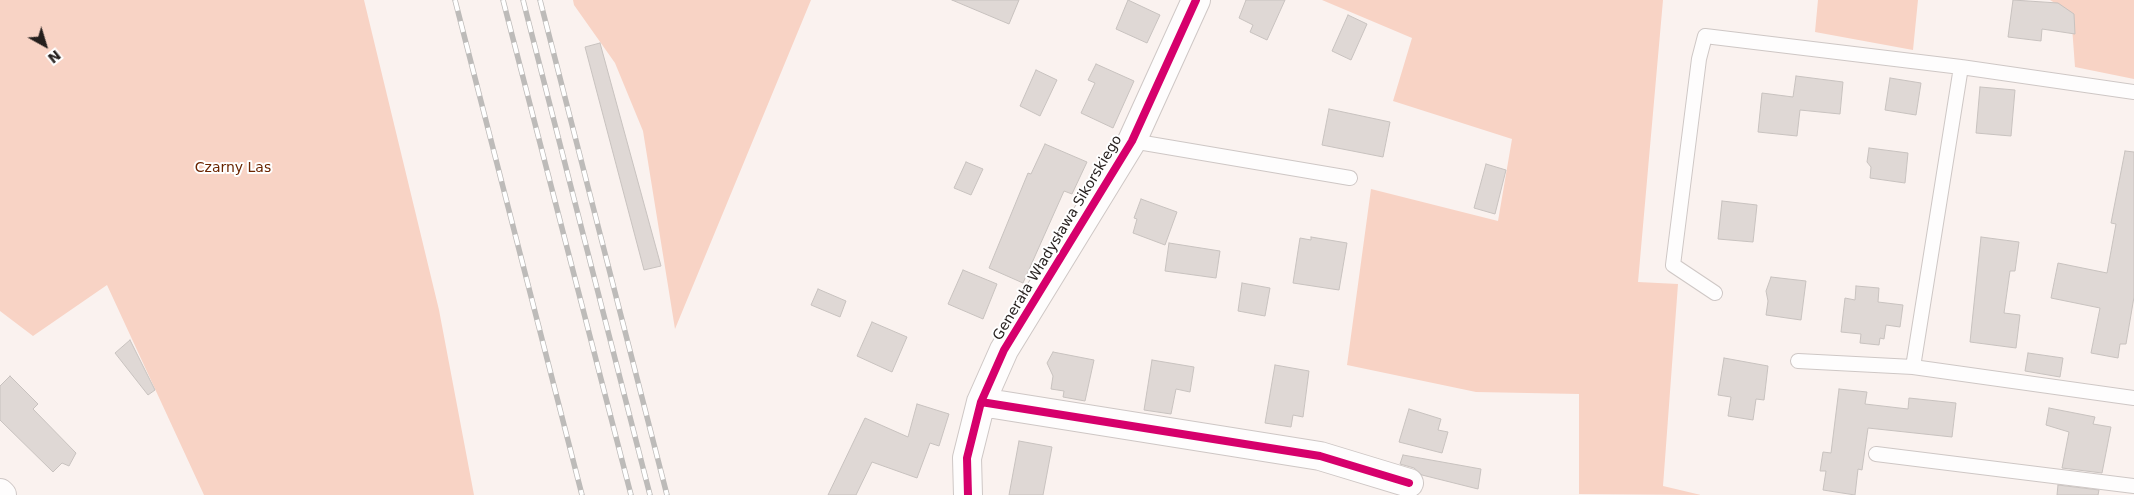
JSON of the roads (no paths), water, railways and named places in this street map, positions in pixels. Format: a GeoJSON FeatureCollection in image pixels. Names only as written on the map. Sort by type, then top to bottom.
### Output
{"type":"FeatureCollection","features":[{"type":"Feature","properties":{"kind":"street","name":"Generała Władysława Sikorskiego"},"geometry":{"type":"LineString","coordinates":[[968,495],[967,458],[981,402],[1004,350],[1132,141],[1196,0]]}},
{"type":"Feature","properties":{"kind":"street"},"geometry":{"type":"LineString","coordinates":[[981,402],[1320,456],[1410,483]]}},
{"type":"Feature","properties":{"kind":"lane"},"geometry":{"type":"LineString","coordinates":[[1715,293],[1673,265],[1698,59],[1705,36],[1961,67],[2134,92]]}},
{"type":"Feature","properties":{"kind":"lane"},"geometry":{"type":"LineString","coordinates":[[1913,367],[1961,67]]}},
{"type":"Feature","properties":{"kind":"lane"},"geometry":{"type":"LineString","coordinates":[[1132,141],[1350,178]]}},
{"type":"Feature","properties":{"kind":"lane"},"geometry":{"type":"LineString","coordinates":[[1798,361],[1913,367],[2134,398]]}},
{"type":"Feature","properties":{"kind":"lane"},"geometry":{"type":"LineString","coordinates":[[1876,454],[2134,486]]}},
{"type":"Feature","properties":{"kind":"railway"},"geometry":{"type":"LineString","coordinates":[[455,0],[582,495]]}},
{"type":"Feature","properties":{"kind":"railway"},"geometry":{"type":"LineString","coordinates":[[503,0],[631,495]]}},
{"type":"Feature","properties":{"kind":"railway"},"geometry":{"type":"LineString","coordinates":[[523,0],[650,495]]}},
{"type":"Feature","properties":{"kind":"railway"},"geometry":{"type":"LineString","coordinates":[[540,0],[667,495]]}},
{"type":"Feature","properties":{"kind":"park label","name":"Czarny Las"},"geometry":{"type":"Point","coordinates":[233,168]}}]}
